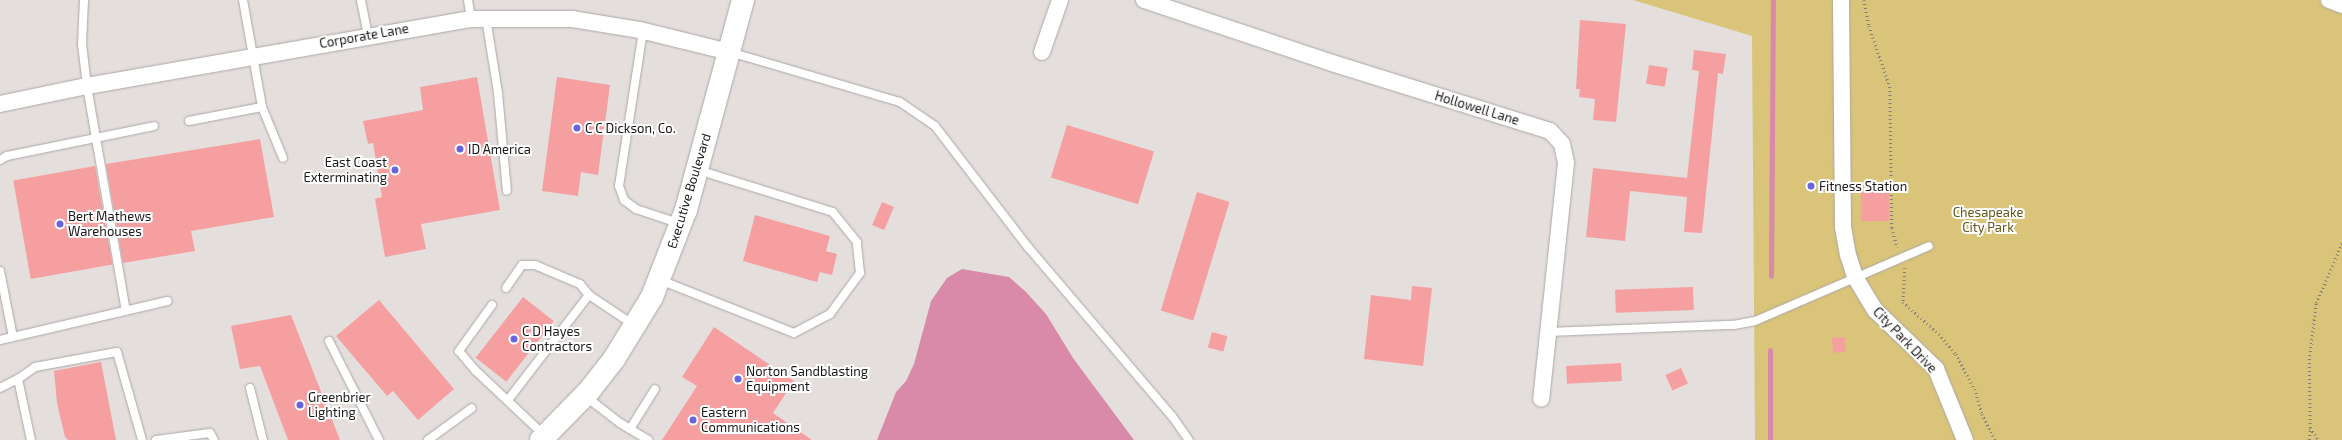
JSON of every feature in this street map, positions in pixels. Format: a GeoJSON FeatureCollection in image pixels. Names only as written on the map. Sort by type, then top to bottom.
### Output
{"type":"FeatureCollection","features":[{"type":"Feature","properties":{"kind":"street","name":"Executive Boulevard"},"geometry":{"type":"LineString","coordinates":[[544,438],[585,396],[636,326],[660,280],[681,224],[743,0]]}},
{"type":"Feature","properties":{"kind":"street"},"geometry":{"type":"LineString","coordinates":[[1042,52],[1060,0]]}},
{"type":"Feature","properties":{"kind":"street","name":"Hollowell Lane"},"geometry":{"type":"LineString","coordinates":[[1144,0],[1332,63],[1550,131],[1562,144],[1566,163],[1541,399]]}},
{"type":"Feature","properties":{"kind":"street","name":"City Park Drive"},"geometry":{"type":"LineString","coordinates":[[1842,0],[1843,226],[1848,255],[1855,277],[1875,310],[1936,369],[1965,440]]}},
{"type":"Feature","properties":{"kind":"street"},"geometry":{"type":"LineString","coordinates":[[2329,0],[2342,5]]}},
{"type":"Feature","properties":{"kind":"street","name":"Corporate Lane"},"geometry":{"type":"LineString","coordinates":[[0,104],[87,86],[254,56],[368,36],[479,19],[572,19],[643,31],[729,52]]}},
{"type":"Feature","properties":{"kind":"lane"},"geometry":{"type":"LineString","coordinates":[[84,0],[82,44],[87,86],[126,311]]}},
{"type":"Feature","properties":{"kind":"lane"},"geometry":{"type":"LineString","coordinates":[[243,0],[262,107],[283,158]]}},
{"type":"Feature","properties":{"kind":"lane"},"geometry":{"type":"LineString","coordinates":[[361,0],[368,36]]}},
{"type":"Feature","properties":{"kind":"lane"},"geometry":{"type":"LineString","coordinates":[[468,0],[479,19],[498,94],[507,190]]}},
{"type":"Feature","properties":{"kind":"lane"},"geometry":{"type":"LineString","coordinates":[[643,31],[619,186],[624,200],[636,209],[681,224]]}},
{"type":"Feature","properties":{"kind":"lane"},"geometry":{"type":"LineString","coordinates":[[729,52],[900,102],[935,126],[1028,247],[1172,416],[1189,440]]}},
{"type":"Feature","properties":{"kind":"lane"},"geometry":{"type":"LineString","coordinates":[[189,121],[262,107]]}},
{"type":"Feature","properties":{"kind":"lane"},"geometry":{"type":"LineString","coordinates":[[0,160],[7,156],[154,126]]}},
{"type":"Feature","properties":{"kind":"lane"},"geometry":{"type":"LineString","coordinates":[[660,280],[794,333],[830,314],[860,273],[857,242],[833,212],[697,170]]}},
{"type":"Feature","properties":{"kind":"lane"},"geometry":{"type":"LineString","coordinates":[[1548,332],[1734,325],[1755,321],[1928,246]]}},
{"type":"Feature","properties":{"kind":"lane"},"geometry":{"type":"LineString","coordinates":[[506,288],[522,265],[535,265],[580,284],[589,295],[636,326]]}},
{"type":"Feature","properties":{"kind":"lane"},"geometry":{"type":"LineString","coordinates":[[0,271],[13,337]]}},
{"type":"Feature","properties":{"kind":"lane"},"geometry":{"type":"LineString","coordinates":[[508,400],[589,295]]}},
{"type":"Feature","properties":{"kind":"lane"},"geometry":{"type":"LineString","coordinates":[[0,340],[168,301]]}},
{"type":"Feature","properties":{"kind":"lane"},"geometry":{"type":"LineString","coordinates":[[492,305],[458,351],[476,371],[508,400],[544,438]]}},
{"type":"Feature","properties":{"kind":"lane"},"geometry":{"type":"LineString","coordinates":[[329,342],[378,440]]}},
{"type":"Feature","properties":{"kind":"lane"},"geometry":{"type":"LineString","coordinates":[[0,388],[18,379],[35,367],[117,352],[142,440]]}},
{"type":"Feature","properties":{"kind":"lane"},"geometry":{"type":"LineString","coordinates":[[18,379],[31,440]]}},
{"type":"Feature","properties":{"kind":"lane"},"geometry":{"type":"LineString","coordinates":[[250,388],[263,440]]}},
{"type":"Feature","properties":{"kind":"lane"},"geometry":{"type":"LineString","coordinates":[[630,429],[655,389]]}},
{"type":"Feature","properties":{"kind":"lane"},"geometry":{"type":"LineString","coordinates":[[585,396],[630,429],[648,440]]}},
{"type":"Feature","properties":{"kind":"lane"},"geometry":{"type":"LineString","coordinates":[[428,440],[472,408]]}},
{"type":"Feature","properties":{"kind":"lane"},"geometry":{"type":"LineString","coordinates":[[156,440],[210,433],[214,440]]}},
{"type":"Feature","properties":{"kind":"path"},"geometry":{"type":"LineString","coordinates":[[1864,0],[1869,26],[1890,87],[1892,228],[1905,270],[1903,302],[1939,334],[1956,354],[1975,389],[1982,414],[1995,440]]}},
{"type":"Feature","properties":{"kind":"path"},"geometry":{"type":"LineString","coordinates":[[2309,440],[2309,360],[2316,303],[2342,243]]}},
{"type":"Feature","properties":{"kind":"path"},"geometry":{"type":"LineString","coordinates":[[2310,428],[2319,440]]}},
{"type":"Feature","properties":{"kind":"green space","name":"Chesapeake City Park"},"geometry":{"type":"Polygon","coordinates":[[[1633,0],[2342,0],[2342,440],[1755,440],[1752,36],[1633,0]]]}},
{"type":"Feature","properties":{"kind":"shaded area"},"geometry":{"type":"Polygon","coordinates":[[[962,269],[1009,277],[1026,292],[1046,314],[1073,358],[1134,440],[877,440],[896,392],[906,381],[914,364],[931,301],[947,278],[962,269]]]}},
{"type":"Feature","properties":{"kind":"building"},"geometry":{"type":"Polygon","coordinates":[[[1580,20],[1626,24],[1616,122],[1593,120],[1595,99],[1579,97],[1580,89],[1576,89],[1580,20]]]}},
{"type":"Feature","properties":{"kind":"building"},"geometry":{"type":"Polygon","coordinates":[[[1694,50],[1726,54],[1723,74],[1718,73],[1702,233],[1684,232],[1687,197],[1630,191],[1625,241],[1586,237],[1593,168],[1687,178],[1699,71],[1692,70],[1694,50]]]}},
{"type":"Feature","properties":{"kind":"building"},"geometry":{"type":"Polygon","coordinates":[[[1649,65],[1668,68],[1665,87],[1646,84],[1649,65]]]}},
{"type":"Feature","properties":{"kind":"building"},"geometry":{"type":"Polygon","coordinates":[[[477,77],[500,210],[421,224],[426,249],[385,257],[375,199],[382,197],[373,143],[368,144],[363,121],[423,110],[420,87],[477,77]]]}},
{"type":"Feature","properties":{"kind":"building","name":"C C Dickson, Co."},"geometry":{"type":"Polygon","coordinates":[[[557,77],[610,85],[598,175],[581,172],[578,196],[542,191],[557,77]]]}},
{"type":"Feature","properties":{"kind":"building"},"geometry":{"type":"Polygon","coordinates":[[[1067,125],[1154,152],[1138,204],[1051,178],[1067,125]]]}},
{"type":"Feature","properties":{"kind":"building"},"geometry":{"type":"Polygon","coordinates":[[[260,139],[274,217],[191,231],[195,251],[123,263],[106,164],[260,139]]]}},
{"type":"Feature","properties":{"kind":"building","name":"Bert Mathews Warehouses"},"geometry":{"type":"Polygon","coordinates":[[[95,166],[112,264],[31,279],[13,180],[95,166]]]}},
{"type":"Feature","properties":{"kind":"building"},"geometry":{"type":"Polygon","coordinates":[[[1861,189],[1889,189],[1889,221],[1861,221],[1861,189]]]}},
{"type":"Feature","properties":{"kind":"building"},"geometry":{"type":"Polygon","coordinates":[[[1197,192],[1230,202],[1193,321],[1161,311],[1197,192]]]}},
{"type":"Feature","properties":{"kind":"building"},"geometry":{"type":"Polygon","coordinates":[[[882,202],[894,207],[884,230],[872,225],[882,202]]]}},
{"type":"Feature","properties":{"kind":"building"},"geometry":{"type":"Polygon","coordinates":[[[755,215],[830,236],[826,251],[837,254],[832,275],[820,272],[817,282],[743,261],[755,215]]]}},
{"type":"Feature","properties":{"kind":"building"},"geometry":{"type":"Polygon","coordinates":[[[1412,286],[1432,288],[1423,366],[1364,359],[1371,295],[1411,300],[1412,286]]]}},
{"type":"Feature","properties":{"kind":"building"},"geometry":{"type":"Polygon","coordinates":[[[1693,287],[1694,310],[1616,313],[1615,290],[1693,287]]]}},
{"type":"Feature","properties":{"kind":"building","name":"C D Hayes Contractors"},"geometry":{"type":"Polygon","coordinates":[[[523,297],[554,321],[506,382],[476,358],[523,297]]]}},
{"type":"Feature","properties":{"kind":"building"},"geometry":{"type":"Polygon","coordinates":[[[379,300],[454,389],[418,420],[393,391],[387,396],[336,336],[379,300]]]}},
{"type":"Feature","properties":{"kind":"building","name":"Greenbrier Lighting"},"geometry":{"type":"Polygon","coordinates":[[[291,315],[340,440],[288,440],[260,366],[240,369],[231,326],[291,315]]]}},
{"type":"Feature","properties":{"kind":"building"},"geometry":{"type":"Polygon","coordinates":[[[714,327],[794,381],[773,413],[812,440],[662,440],[697,386],[682,377],[714,327]]]}},
{"type":"Feature","properties":{"kind":"building"},"geometry":{"type":"Polygon","coordinates":[[[1212,332],[1227,336],[1223,352],[1208,347],[1212,332]]]}},
{"type":"Feature","properties":{"kind":"building"},"geometry":{"type":"Polygon","coordinates":[[[1845,337],[1846,352],[1833,353],[1832,338],[1845,337]]]}},
{"type":"Feature","properties":{"kind":"building"},"geometry":{"type":"Polygon","coordinates":[[[101,362],[116,440],[68,440],[65,437],[57,403],[54,371],[101,362]]]}},
{"type":"Feature","properties":{"kind":"building"},"geometry":{"type":"Polygon","coordinates":[[[1621,363],[1622,381],[1567,384],[1566,366],[1621,363]]]}},
{"type":"Feature","properties":{"kind":"building"},"geometry":{"type":"Polygon","coordinates":[[[1681,368],[1688,384],[1672,390],[1665,375],[1681,368]]]}},
{"type":"Feature","properties":{"kind":"waterway"},"geometry":{"type":"LineString","coordinates":[[1771,276],[1773,0]]}},
{"type":"Feature","properties":{"kind":"waterway"},"geometry":{"type":"LineString","coordinates":[[1770,350],[1770,440]]}},
{"type":"Feature","properties":{"kind":"place","name":"C C Dickson, Co."},"geometry":{"type":"Point","coordinates":[577,128]}},
{"type":"Feature","properties":{"kind":"place","name":"ID America"},"geometry":{"type":"Point","coordinates":[460,149]}},
{"type":"Feature","properties":{"kind":"place","name":"East Coast Exterminating"},"geometry":{"type":"Point","coordinates":[395,170]}},
{"type":"Feature","properties":{"kind":"place","name":"Fitness Station"},"geometry":{"type":"Point","coordinates":[1811,186]}},
{"type":"Feature","properties":{"kind":"place","name":"Bert Mathews Warehouses"},"geometry":{"type":"Point","coordinates":[60,224]}},
{"type":"Feature","properties":{"kind":"place","name":"C D Hayes Contractors"},"geometry":{"type":"Point","coordinates":[514,339]}},
{"type":"Feature","properties":{"kind":"place","name":"Norton Sandblasting Equipment"},"geometry":{"type":"Point","coordinates":[738,379]}},
{"type":"Feature","properties":{"kind":"place","name":"Greenbrier Lighting"},"geometry":{"type":"Point","coordinates":[300,405]}},
{"type":"Feature","properties":{"kind":"place","name":"Eastern Communications"},"geometry":{"type":"Point","coordinates":[693,420]}}]}
